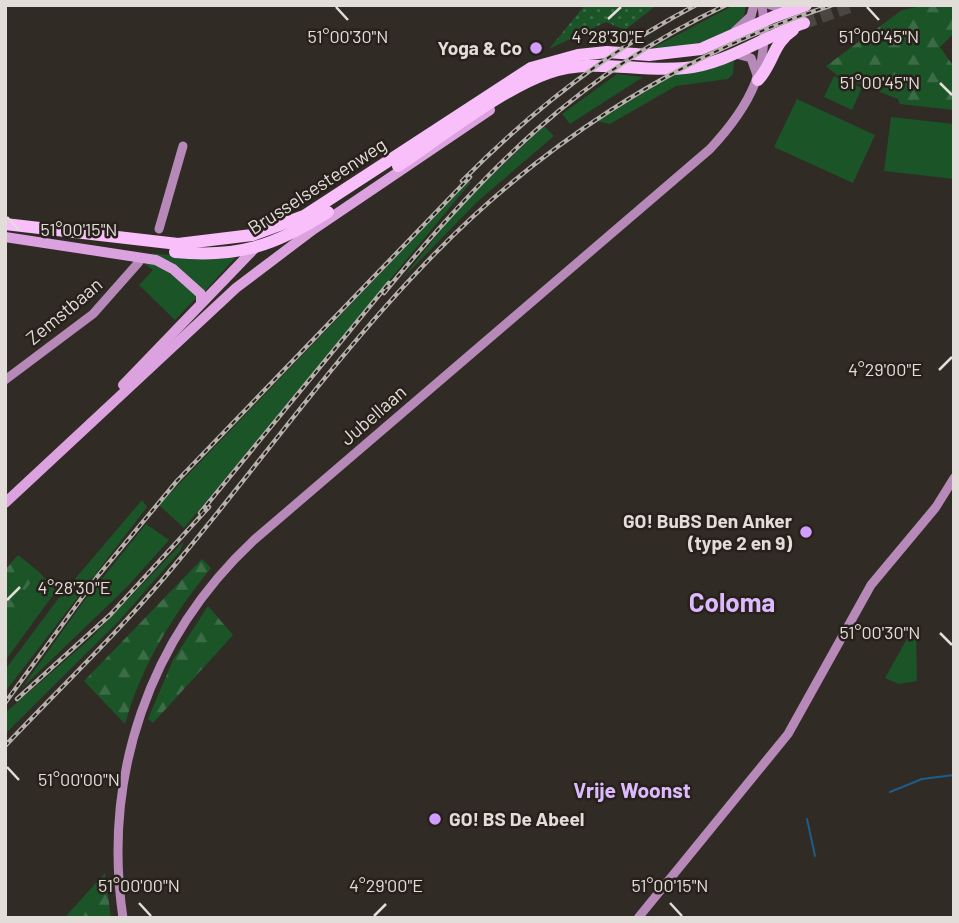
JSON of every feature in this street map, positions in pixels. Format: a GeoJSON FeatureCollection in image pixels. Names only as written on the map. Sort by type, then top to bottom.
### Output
{"type":"FeatureCollection","features":[{"type":"Feature","properties":{"kind":"highway"},"geometry":{"type":"LineString","coordinates":[[543,69],[600,53],[649,55],[705,48],[732,34],[806,5]]}},
{"type":"Feature","properties":{"kind":"highway"},"geometry":{"type":"LineString","coordinates":[[543,69],[589,64],[684,68],[725,57],[765,37],[803,23],[780,41],[756,85]]}},
{"type":"Feature","properties":{"kind":"highway","name":"Brusselsesteenweg"},"geometry":{"type":"LineString","coordinates":[[511,93],[543,69]]}},
{"type":"Feature","properties":{"kind":"highway","name":"Brusselsesteenweg"},"geometry":{"type":"LineString","coordinates":[[304,216],[521,73],[543,69]]}},
{"type":"Feature","properties":{"kind":"highway"},"geometry":{"type":"LineString","coordinates":[[5,224],[219,254],[262,247],[283,239],[328,212],[511,93]]}},
{"type":"Feature","properties":{"kind":"highway"},"geometry":{"type":"LineString","coordinates":[[5,235],[177,248],[252,235],[304,216]]}},
{"type":"Feature","properties":{"kind":"main road"},"geometry":{"type":"LineString","coordinates":[[732,34],[751,16],[754,5]]}},
{"type":"Feature","properties":{"kind":"main road","name":"Jubellaan"},"geometry":{"type":"LineString","coordinates":[[123,918],[117,856],[118,816],[131,738],[163,658],[207,590],[261,534],[687,170],[725,133],[756,85],[765,37],[762,5]]}},
{"type":"Feature","properties":{"kind":"main road"},"geometry":{"type":"LineString","coordinates":[[770,5],[789,11]]}},
{"type":"Feature","properties":{"kind":"main road"},"geometry":{"type":"LineString","coordinates":[[725,57],[747,55],[756,67],[756,85]]}},
{"type":"Feature","properties":{"kind":"main road","name":"Brusselsesteenweg"},"geometry":{"type":"LineString","coordinates":[[5,503],[142,371],[236,288],[283,252],[439,147],[511,93]]}},
{"type":"Feature","properties":{"kind":"main road"},"geometry":{"type":"LineString","coordinates":[[159,229],[185,148]]}},
{"type":"Feature","properties":{"kind":"main road","name":"Brusselsesteenweg"},"geometry":{"type":"LineString","coordinates":[[142,371],[201,303],[256,247],[304,216]]}},
{"type":"Feature","properties":{"kind":"main road"},"geometry":{"type":"LineString","coordinates":[[5,235],[156,260],[173,269],[201,294],[201,303]]}},
{"type":"Feature","properties":{"kind":"main road"},"geometry":{"type":"LineString","coordinates":[[274,236],[270,242],[272,248],[283,252]]}},
{"type":"Feature","properties":{"kind":"main road"},"geometry":{"type":"LineString","coordinates":[[177,248],[256,247],[264,250],[265,260],[236,288]]}},
{"type":"Feature","properties":{"kind":"main road","name":"Zemstbaan"},"geometry":{"type":"LineString","coordinates":[[5,380],[93,314],[139,262]]}},
{"type":"Feature","properties":{"kind":"main road"},"geometry":{"type":"LineString","coordinates":[[638,918],[788,734],[871,585],[936,507],[954,478]]}},
{"type":"Feature","properties":{"kind":"green space"},"geometry":{"type":"Polygon","coordinates":[[[585,5],[657,5],[625,30],[606,22],[549,49],[585,5]]]}},
{"type":"Feature","properties":{"kind":"green space"},"geometry":{"type":"Polygon","coordinates":[[[734,5],[746,5],[744,16],[729,32],[702,42],[649,50],[734,5]]]}},
{"type":"Feature","properties":{"kind":"green space"},"geometry":{"type":"Polygon","coordinates":[[[927,5],[954,5],[954,33],[940,47],[954,67],[954,110],[900,104],[898,99],[837,75],[826,66],[902,10],[927,5]]]}},
{"type":"Feature","properties":{"kind":"green space"},"geometry":{"type":"Polygon","coordinates":[[[734,61],[733,74],[728,79],[676,86],[610,124],[597,121],[674,74],[734,61]]]}},
{"type":"Feature","properties":{"kind":"green space"},"geometry":{"type":"Polygon","coordinates":[[[617,74],[643,77],[570,124],[562,114],[617,74]]]}},
{"type":"Feature","properties":{"kind":"green space"},"geometry":{"type":"Polygon","coordinates":[[[834,76],[862,88],[852,110],[824,97],[834,76]]]}},
{"type":"Feature","properties":{"kind":"green space"},"geometry":{"type":"Polygon","coordinates":[[[797,99],[875,135],[853,183],[774,147],[797,99]]]}},
{"type":"Feature","properties":{"kind":"green space"},"geometry":{"type":"Polygon","coordinates":[[[891,117],[954,124],[954,179],[884,171],[891,117]]]}},
{"type":"Feature","properties":{"kind":"green space"},"geometry":{"type":"Polygon","coordinates":[[[544,126],[554,136],[478,201],[401,280],[462,204],[544,126]]]}},
{"type":"Feature","properties":{"kind":"green space"},"geometry":{"type":"Polygon","coordinates":[[[469,181],[471,182],[184,528],[159,505],[469,181]]]}},
{"type":"Feature","properties":{"kind":"green space"},"geometry":{"type":"Polygon","coordinates":[[[151,253],[207,259],[236,257],[204,292],[173,263],[151,253]]]}},
{"type":"Feature","properties":{"kind":"green space"},"geometry":{"type":"Polygon","coordinates":[[[147,261],[164,267],[198,296],[175,320],[139,285],[153,270],[145,264],[147,261]]]}},
{"type":"Feature","properties":{"kind":"green space"},"geometry":{"type":"Polygon","coordinates":[[[142,500],[147,507],[5,692],[5,670],[58,599],[142,500]]]}},
{"type":"Feature","properties":{"kind":"green space"},"geometry":{"type":"Polygon","coordinates":[[[146,524],[169,540],[127,587],[21,689],[84,601],[146,524]]]}},
{"type":"Feature","properties":{"kind":"green space"},"geometry":{"type":"Polygon","coordinates":[[[184,541],[180,551],[119,621],[5,734],[5,713],[91,638],[184,541]]]}},
{"type":"Feature","properties":{"kind":"green space"},"geometry":{"type":"Polygon","coordinates":[[[18,555],[39,572],[22,594],[22,619],[5,636],[5,570],[18,555]]]}},
{"type":"Feature","properties":{"kind":"green space"},"geometry":{"type":"Polygon","coordinates":[[[202,559],[211,568],[183,604],[149,661],[125,724],[84,681],[202,559]]]}},
{"type":"Feature","properties":{"kind":"green space"},"geometry":{"type":"Polygon","coordinates":[[[39,572],[56,591],[5,661],[5,636],[22,619],[22,594],[39,572]]]}},
{"type":"Feature","properties":{"kind":"green space"},"geometry":{"type":"Polygon","coordinates":[[[208,606],[233,635],[153,723],[148,719],[173,660],[208,606]]]}},
{"type":"Feature","properties":{"kind":"green space"},"geometry":{"type":"Polygon","coordinates":[[[913,628],[916,629],[917,681],[899,684],[885,678],[913,628]]]}},
{"type":"Feature","properties":{"kind":"green space"},"geometry":{"type":"Polygon","coordinates":[[[105,873],[111,918],[64,918],[67,915],[105,873]]]}},
{"type":"Feature","properties":{"kind":"waterway"},"geometry":{"type":"LineString","coordinates":[[890,792],[922,779],[954,775]]}},
{"type":"Feature","properties":{"kind":"waterway"},"geometry":{"type":"LineString","coordinates":[[807,819],[815,856]]}},
{"type":"Feature","properties":{"kind":"tunnel"},"geometry":{"type":"LineString","coordinates":[[804,23],[855,5]]}},
{"type":"Feature","properties":{"kind":"railway"},"geometry":{"type":"LineString","coordinates":[[462,181],[516,130],[572,84],[632,42],[696,5]]}},
{"type":"Feature","properties":{"kind":"railway"},"geometry":{"type":"LineString","coordinates":[[384,293],[459,206],[538,129],[580,94],[625,62],[673,32],[726,5]]}},
{"type":"Feature","properties":{"kind":"railway"},"geometry":{"type":"LineString","coordinates":[[5,746],[116,632],[209,523],[358,338],[465,224],[559,145],[663,79],[774,26],[832,5]]}},
{"type":"Feature","properties":{"kind":"railway"},"geometry":{"type":"LineString","coordinates":[[5,703],[97,577],[177,481],[470,177]]}},
{"type":"Feature","properties":{"kind":"railway"},"geometry":{"type":"LineString","coordinates":[[200,513],[389,283]]}},
{"type":"Feature","properties":{"kind":"railway"},"geometry":{"type":"LineString","coordinates":[[17,699],[110,615],[209,507]]}},
{"type":"Feature","properties":{"kind":"place","name":"Yoga & Co"},"geometry":{"type":"Point","coordinates":[536,48]}},
{"type":"Feature","properties":{"kind":"place","name":"GO! BuBS Den Anker (type 2 en 9)"},"geometry":{"type":"Point","coordinates":[806,532]}},
{"type":"Feature","properties":{"kind":"place","name":"GO! BS De Abeel"},"geometry":{"type":"Point","coordinates":[435,819]}},
{"type":"Feature","properties":{"kind":"district","name":"Coloma"},"geometry":{"type":"Point","coordinates":[732,603]}},
{"type":"Feature","properties":{"kind":"district","name":"Vrije Woonst"},"geometry":{"type":"Point","coordinates":[632,791]}}]}
